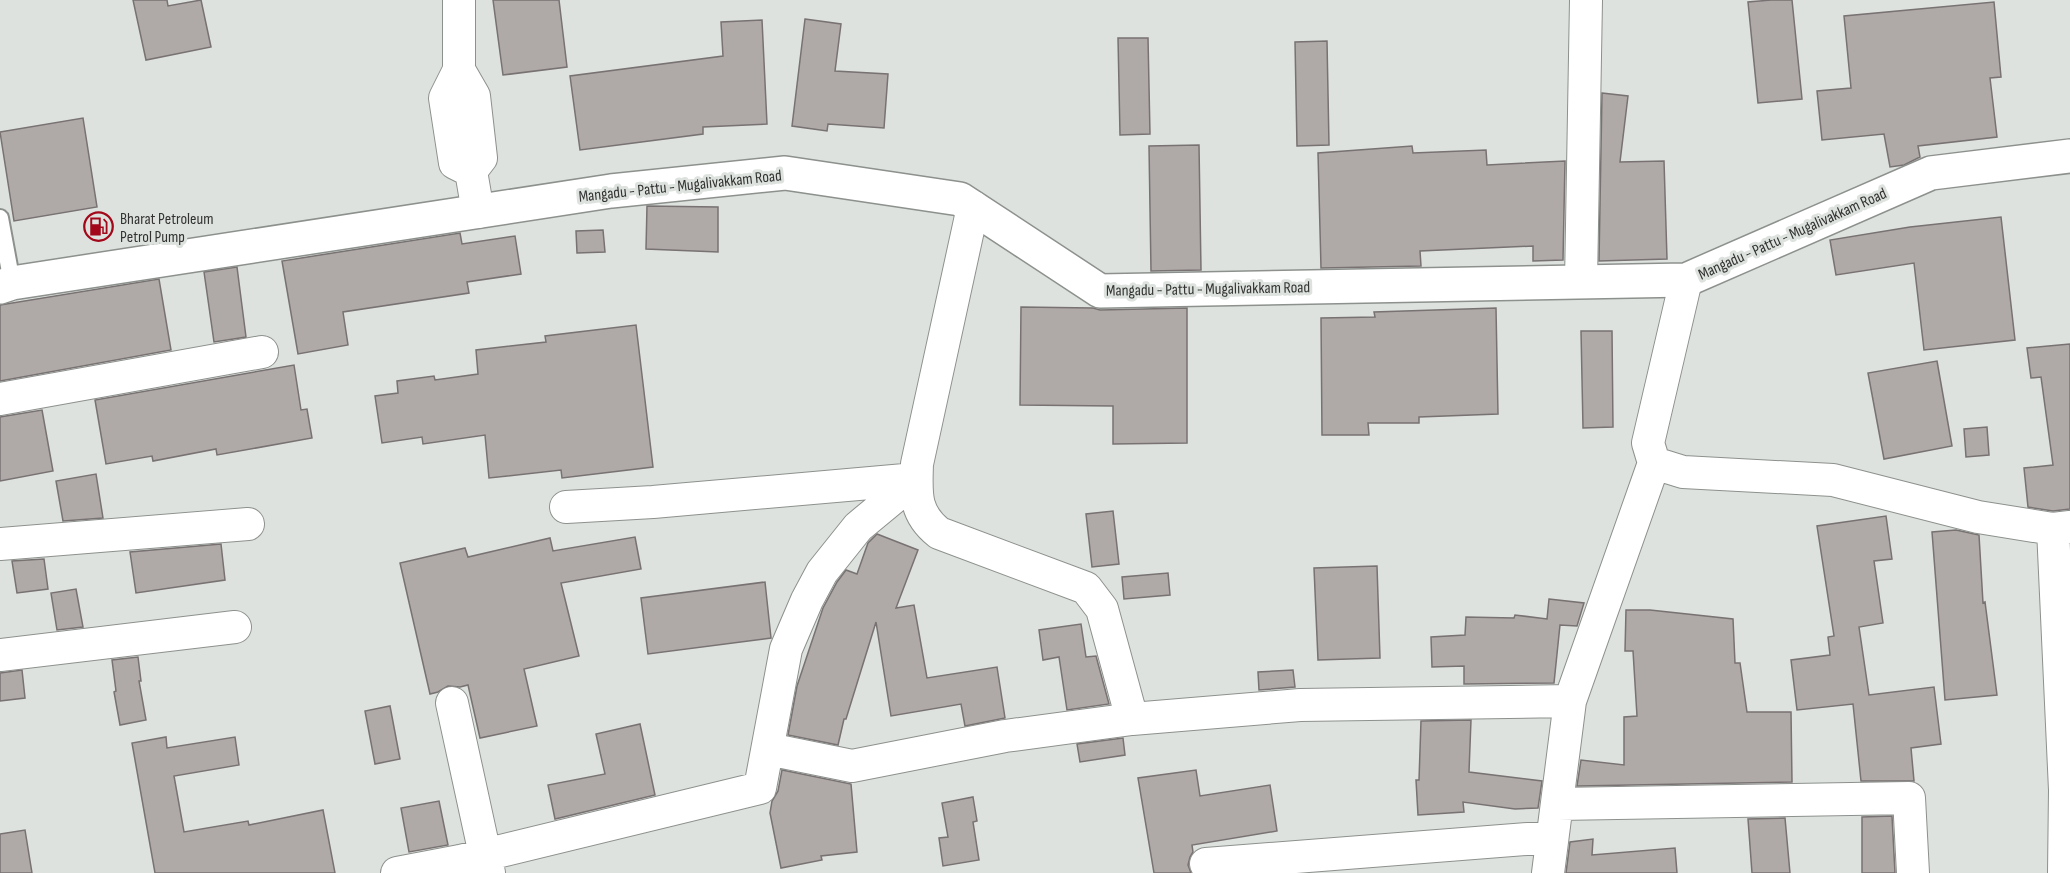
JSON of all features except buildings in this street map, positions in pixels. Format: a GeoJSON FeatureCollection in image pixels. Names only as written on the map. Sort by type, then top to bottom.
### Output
{"type":"FeatureCollection","features":[{"type":"Feature","properties":{"kind":"street"},"geometry":{"type":"LineString","coordinates":[[459,0],[459,70],[474,96],[480,158],[471,171],[478,212]]}},
{"type":"Feature","properties":{"kind":"street"},"geometry":{"type":"LineString","coordinates":[[1581,282],[1586,0]]}},
{"type":"Feature","properties":{"kind":"street","name":"Mangadu - Pattu - Mugalivakkam Road"},"geometry":{"type":"LineString","coordinates":[[6,285],[611,191],[784,173],[960,199],[1100,291],[1686,280],[1931,173],[2070,156]]}},
{"type":"Feature","properties":{"kind":"street"},"geometry":{"type":"LineString","coordinates":[[973,207],[917,464],[915,496],[927,523],[939,533],[1086,588],[1102,609],[1132,719]]}},
{"type":"Feature","properties":{"kind":"street"},"geometry":{"type":"LineString","coordinates":[[1548,873],[1570,701],[1654,463],[1648,443],[1686,280]]}},
{"type":"Feature","properties":{"kind":"street"},"geometry":{"type":"LineString","coordinates":[[0,399],[262,352]]}},
{"type":"Feature","properties":{"kind":"street"},"geometry":{"type":"LineString","coordinates":[[1654,463],[1683,472],[1833,480],[1978,517],[2062,528],[2066,790],[2064,873]]}},
{"type":"Feature","properties":{"kind":"street"},"geometry":{"type":"LineString","coordinates":[[566,507],[653,502],[916,479]]}},
{"type":"Feature","properties":{"kind":"street"},"geometry":{"type":"LineString","coordinates":[[397,873],[487,864],[760,788],[786,649],[807,600],[822,572],[858,527],[916,479]]}},
{"type":"Feature","properties":{"kind":"street"},"geometry":{"type":"LineString","coordinates":[[0,544],[249,524]]}},
{"type":"Feature","properties":{"kind":"street"},"geometry":{"type":"LineString","coordinates":[[0,655],[235,627]]}},
{"type":"Feature","properties":{"kind":"street"},"geometry":{"type":"LineString","coordinates":[[768,749],[852,766],[1005,736],[1132,719],[1300,705],[1570,701]]}},
{"type":"Feature","properties":{"kind":"street"},"geometry":{"type":"LineString","coordinates":[[452,703],[487,864]]}},
{"type":"Feature","properties":{"kind":"street"},"geometry":{"type":"LineString","coordinates":[[1558,804],[1909,798],[1912,873]]}},
{"type":"Feature","properties":{"kind":"street"},"geometry":{"type":"LineString","coordinates":[[1206,864],[1552,837]]}},
{"type":"Feature","properties":{"kind":"lane"},"geometry":{"type":"LineString","coordinates":[[0,218],[6,285]]}},
{"type":"Feature","properties":{"kind":"place","name":"Bharat Petroleum Petrol Pump"},"geometry":{"type":"Point","coordinates":[99,227]}}]}
